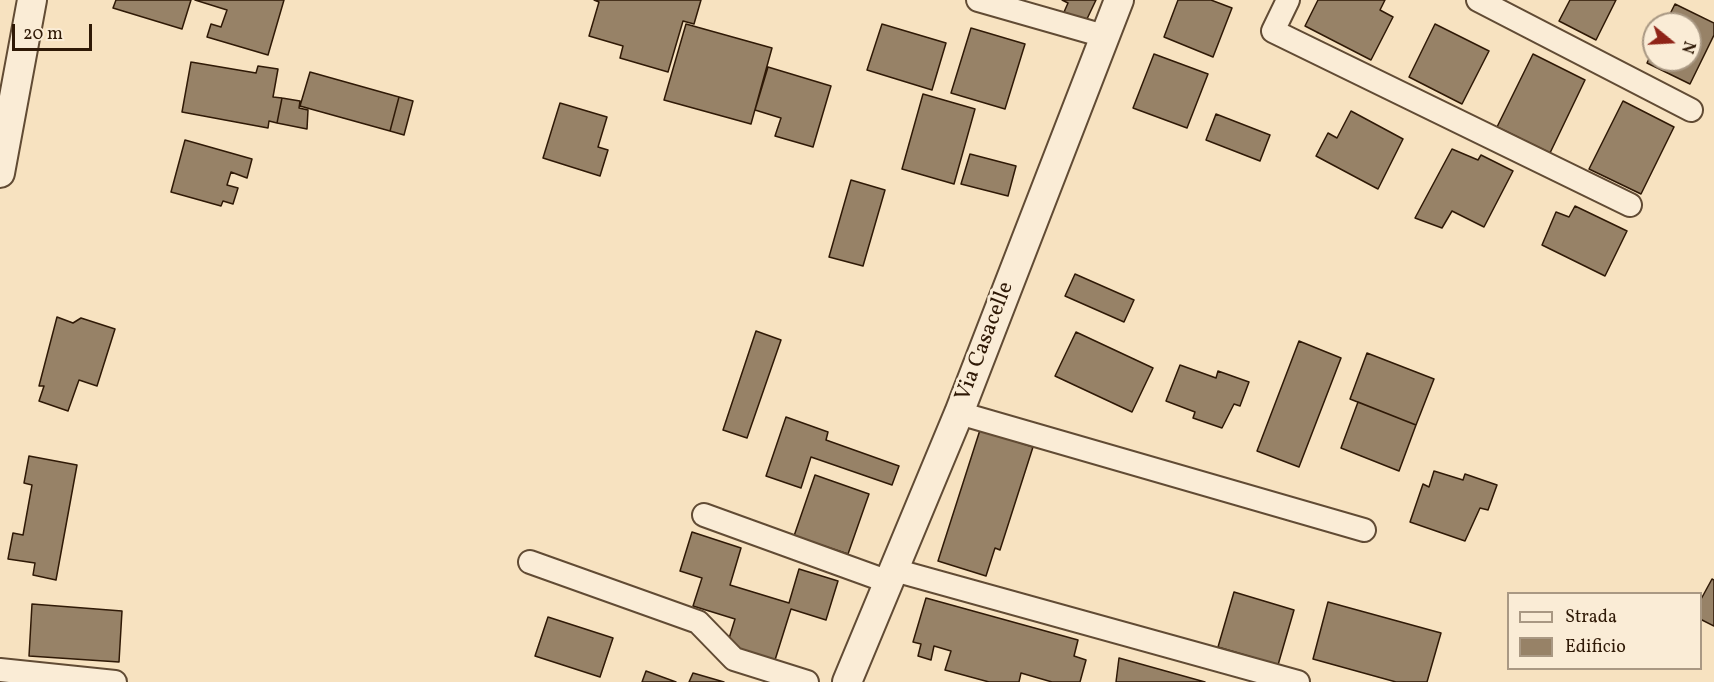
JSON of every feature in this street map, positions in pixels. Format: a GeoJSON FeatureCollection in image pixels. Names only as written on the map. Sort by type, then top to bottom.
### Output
{"type":"FeatureCollection","features":[{"type":"Feature","properties":{"kind":"street"},"geometry":{"type":"LineString","coordinates":[[0,173],[32,0]]}},
{"type":"Feature","properties":{"kind":"street"},"geometry":{"type":"LineString","coordinates":[[978,0],[1104,36]]}},
{"type":"Feature","properties":{"kind":"street","name":"Via Casacelle"},"geometry":{"type":"LineString","coordinates":[[847,682],[959,412],[1119,0]]}},
{"type":"Feature","properties":{"kind":"street"},"geometry":{"type":"LineString","coordinates":[[1287,0],[1273,31],[1630,205]]}},
{"type":"Feature","properties":{"kind":"street"},"geometry":{"type":"LineString","coordinates":[[1478,0],[1691,110]]}},
{"type":"Feature","properties":{"kind":"street"},"geometry":{"type":"LineString","coordinates":[[959,412],[1364,530]]}},
{"type":"Feature","properties":{"kind":"street"},"geometry":{"type":"LineString","coordinates":[[704,515],[891,576],[1298,682]]}},
{"type":"Feature","properties":{"kind":"street"},"geometry":{"type":"LineString","coordinates":[[530,562],[699,622],[734,659],[807,682]]}},
{"type":"Feature","properties":{"kind":"street"},"geometry":{"type":"LineString","coordinates":[[0,670],[116,682]]}},
{"type":"Feature","properties":{"kind":"building"},"geometry":{"type":"Polygon","coordinates":[[[116,0],[191,0],[182,29],[113,8],[116,0]]]}},
{"type":"Feature","properties":{"kind":"building"},"geometry":{"type":"Polygon","coordinates":[[[195,0],[284,0],[268,55],[207,37],[211,24],[221,27],[227,10],[195,0]]]}},
{"type":"Feature","properties":{"kind":"building"},"geometry":{"type":"Polygon","coordinates":[[[594,0],[701,0],[694,24],[683,21],[668,72],[620,58],[623,46],[589,36],[599,2],[594,0]]]}},
{"type":"Feature","properties":{"kind":"building"},"geometry":{"type":"Polygon","coordinates":[[[1062,0],[1096,0],[1086,21],[1064,12],[1068,3],[1062,0]]]}},
{"type":"Feature","properties":{"kind":"building"},"geometry":{"type":"Polygon","coordinates":[[[1178,0],[1211,0],[1232,8],[1213,57],[1164,37],[1178,0]]]}},
{"type":"Feature","properties":{"kind":"building"},"geometry":{"type":"Polygon","coordinates":[[[1318,0],[1385,0],[1380,10],[1393,17],[1371,60],[1305,26],[1318,0]]]}},
{"type":"Feature","properties":{"kind":"building"},"geometry":{"type":"Polygon","coordinates":[[[1570,0],[1616,0],[1596,40],[1559,21],[1570,0]]]}},
{"type":"Feature","properties":{"kind":"building"},"geometry":{"type":"Polygon","coordinates":[[[1675,4],[1691,12],[1671,12],[1675,4]]]}},
{"type":"Feature","properties":{"kind":"building"},"geometry":{"type":"Polygon","coordinates":[[[1702,17],[1714,23],[1714,35],[1702,60],[1702,17]]]}},
{"type":"Feature","properties":{"kind":"building"},"geometry":{"type":"Polygon","coordinates":[[[686,24],[772,48],[751,124],[664,100],[686,24]]]}},
{"type":"Feature","properties":{"kind":"building"},"geometry":{"type":"Polygon","coordinates":[[[882,24],[946,43],[932,90],[867,70],[882,24]]]}},
{"type":"Feature","properties":{"kind":"building"},"geometry":{"type":"Polygon","coordinates":[[[1435,24],[1489,51],[1462,104],[1409,77],[1435,24]]]}},
{"type":"Feature","properties":{"kind":"building"},"geometry":{"type":"Polygon","coordinates":[[[971,28],[1025,44],[1005,109],[951,93],[971,28]]]}},
{"type":"Feature","properties":{"kind":"building"},"geometry":{"type":"Polygon","coordinates":[[[1154,54],[1208,74],[1187,128],[1133,108],[1154,54]]]}},
{"type":"Feature","properties":{"kind":"building"},"geometry":{"type":"Polygon","coordinates":[[[1533,54],[1585,80],[1550,153],[1497,127],[1533,54]]]}},
{"type":"Feature","properties":{"kind":"building"},"geometry":{"type":"Polygon","coordinates":[[[191,62],[256,73],[258,66],[278,69],[273,97],[282,98],[277,123],[269,121],[268,128],[182,112],[191,62]]]}},
{"type":"Feature","properties":{"kind":"building"},"geometry":{"type":"Polygon","coordinates":[[[768,67],[831,86],[813,147],[775,136],[781,118],[755,110],[768,67]]]}},
{"type":"Feature","properties":{"kind":"building"},"geometry":{"type":"Polygon","coordinates":[[[310,72],[399,97],[390,131],[300,106],[310,72]]]}},
{"type":"Feature","properties":{"kind":"building"},"geometry":{"type":"Polygon","coordinates":[[[1665,72],[1696,72],[1690,84],[1665,72]]]}},
{"type":"Feature","properties":{"kind":"building"},"geometry":{"type":"Polygon","coordinates":[[[923,94],[975,109],[954,184],[902,169],[923,94]]]}},
{"type":"Feature","properties":{"kind":"building"},"geometry":{"type":"Polygon","coordinates":[[[399,97],[413,101],[404,135],[390,131],[399,97]]]}},
{"type":"Feature","properties":{"kind":"building"},"geometry":{"type":"Polygon","coordinates":[[[282,98],[300,101],[299,108],[308,110],[307,129],[277,123],[282,98]]]}},
{"type":"Feature","properties":{"kind":"building"},"geometry":{"type":"Polygon","coordinates":[[[1623,101],[1674,127],[1641,194],[1589,169],[1623,101]]]}},
{"type":"Feature","properties":{"kind":"building"},"geometry":{"type":"Polygon","coordinates":[[[560,103],[607,117],[598,147],[608,150],[600,176],[543,158],[560,103]]]}},
{"type":"Feature","properties":{"kind":"building"},"geometry":{"type":"Polygon","coordinates":[[[1351,111],[1403,139],[1378,189],[1316,156],[1328,133],[1337,138],[1351,111]]]}},
{"type":"Feature","properties":{"kind":"building"},"geometry":{"type":"Polygon","coordinates":[[[1216,114],[1270,135],[1260,161],[1206,140],[1216,114]]]}},
{"type":"Feature","properties":{"kind":"building"},"geometry":{"type":"Polygon","coordinates":[[[185,140],[252,159],[247,178],[231,172],[227,185],[238,188],[233,204],[223,201],[221,206],[171,192],[185,140]]]}},
{"type":"Feature","properties":{"kind":"building"},"geometry":{"type":"Polygon","coordinates":[[[1452,149],[1478,160],[1481,155],[1513,171],[1484,227],[1452,211],[1442,228],[1415,218],[1452,149]]]}},
{"type":"Feature","properties":{"kind":"building"},"geometry":{"type":"Polygon","coordinates":[[[970,154],[1016,166],[1008,196],[961,184],[970,154]]]}},
{"type":"Feature","properties":{"kind":"building"},"geometry":{"type":"Polygon","coordinates":[[[851,180],[885,190],[863,266],[829,257],[851,180]]]}},
{"type":"Feature","properties":{"kind":"building"},"geometry":{"type":"Polygon","coordinates":[[[1575,206],[1627,231],[1605,276],[1542,245],[1556,212],[1569,217],[1575,206]]]}},
{"type":"Feature","properties":{"kind":"building"},"geometry":{"type":"Polygon","coordinates":[[[1075,274],[1134,300],[1124,322],[1065,296],[1075,274]]]}},
{"type":"Feature","properties":{"kind":"building"},"geometry":{"type":"Polygon","coordinates":[[[57,317],[73,323],[81,318],[115,329],[97,386],[79,380],[68,411],[39,401],[44,386],[39,386],[57,317]]]}},
{"type":"Feature","properties":{"kind":"building"},"geometry":{"type":"Polygon","coordinates":[[[756,331],[781,340],[747,438],[723,430],[756,331]]]}},
{"type":"Feature","properties":{"kind":"building"},"geometry":{"type":"Polygon","coordinates":[[[1076,332],[1153,368],[1132,412],[1055,376],[1076,332]]]}},
{"type":"Feature","properties":{"kind":"building"},"geometry":{"type":"Polygon","coordinates":[[[1299,341],[1341,358],[1299,467],[1257,451],[1299,341]]]}},
{"type":"Feature","properties":{"kind":"building"},"geometry":{"type":"Polygon","coordinates":[[[1367,353],[1434,379],[1416,425],[1350,399],[1367,353]]]}},
{"type":"Feature","properties":{"kind":"building"},"geometry":{"type":"Polygon","coordinates":[[[1180,365],[1216,378],[1218,371],[1249,382],[1240,406],[1234,404],[1222,428],[1193,418],[1195,412],[1166,401],[1180,365]]]}},
{"type":"Feature","properties":{"kind":"building"},"geometry":{"type":"Polygon","coordinates":[[[1358,402],[1416,425],[1399,471],[1341,448],[1358,402]]]}},
{"type":"Feature","properties":{"kind":"building"},"geometry":{"type":"Polygon","coordinates":[[[786,417],[828,432],[826,440],[899,466],[892,485],[811,457],[801,488],[766,476],[786,417]]]}},
{"type":"Feature","properties":{"kind":"building"},"geometry":{"type":"Polygon","coordinates":[[[980,430],[1033,447],[1000,550],[995,548],[986,576],[938,561],[980,430]]]}},
{"type":"Feature","properties":{"kind":"building"},"geometry":{"type":"Polygon","coordinates":[[[29,456],[77,465],[56,580],[33,575],[35,563],[8,559],[13,533],[23,535],[32,485],[24,483],[29,456]]]}},
{"type":"Feature","properties":{"kind":"building"},"geometry":{"type":"Polygon","coordinates":[[[1434,471],[1463,480],[1465,474],[1497,485],[1488,510],[1480,508],[1465,541],[1410,522],[1423,484],[1429,487],[1434,471]]]}},
{"type":"Feature","properties":{"kind":"building"},"geometry":{"type":"Polygon","coordinates":[[[815,475],[869,494],[848,554],[794,536],[815,475]]]}},
{"type":"Feature","properties":{"kind":"building"},"geometry":{"type":"Polygon","coordinates":[[[692,532],[741,548],[730,585],[789,603],[799,569],[838,581],[826,620],[791,609],[775,660],[727,645],[735,619],[693,606],[702,578],[680,571],[692,532]]]}},
{"type":"Feature","properties":{"kind":"building"},"geometry":{"type":"Polygon","coordinates":[[[1712,579],[1714,580],[1714,626],[1702,620],[1702,597],[1712,579]]]}},
{"type":"Feature","properties":{"kind":"building"},"geometry":{"type":"Polygon","coordinates":[[[1234,592],[1294,610],[1278,665],[1218,647],[1234,592]]]}},
{"type":"Feature","properties":{"kind":"building"},"geometry":{"type":"Polygon","coordinates":[[[926,598],[1078,640],[1074,656],[1086,660],[1080,682],[1052,682],[1021,673],[1019,682],[989,682],[945,670],[951,651],[934,646],[931,660],[918,656],[921,644],[913,642],[926,598]]]}},
{"type":"Feature","properties":{"kind":"building"},"geometry":{"type":"Polygon","coordinates":[[[1328,602],[1441,633],[1427,682],[1396,682],[1313,659],[1328,602]]]}},
{"type":"Feature","properties":{"kind":"building"},"geometry":{"type":"Polygon","coordinates":[[[32,604],[122,611],[119,662],[29,656],[32,604]]]}},
{"type":"Feature","properties":{"kind":"building"},"geometry":{"type":"Polygon","coordinates":[[[548,617],[613,638],[600,677],[535,656],[548,617]]]}},
{"type":"Feature","properties":{"kind":"building"},"geometry":{"type":"Polygon","coordinates":[[[1119,658],[1205,682],[1116,682],[1119,658]]]}},
{"type":"Feature","properties":{"kind":"building"},"geometry":{"type":"Polygon","coordinates":[[[646,671],[676,682],[642,682],[646,671]]]}},
{"type":"Feature","properties":{"kind":"building"},"geometry":{"type":"Polygon","coordinates":[[[693,673],[724,682],[689,682],[693,673]]]}}]}
